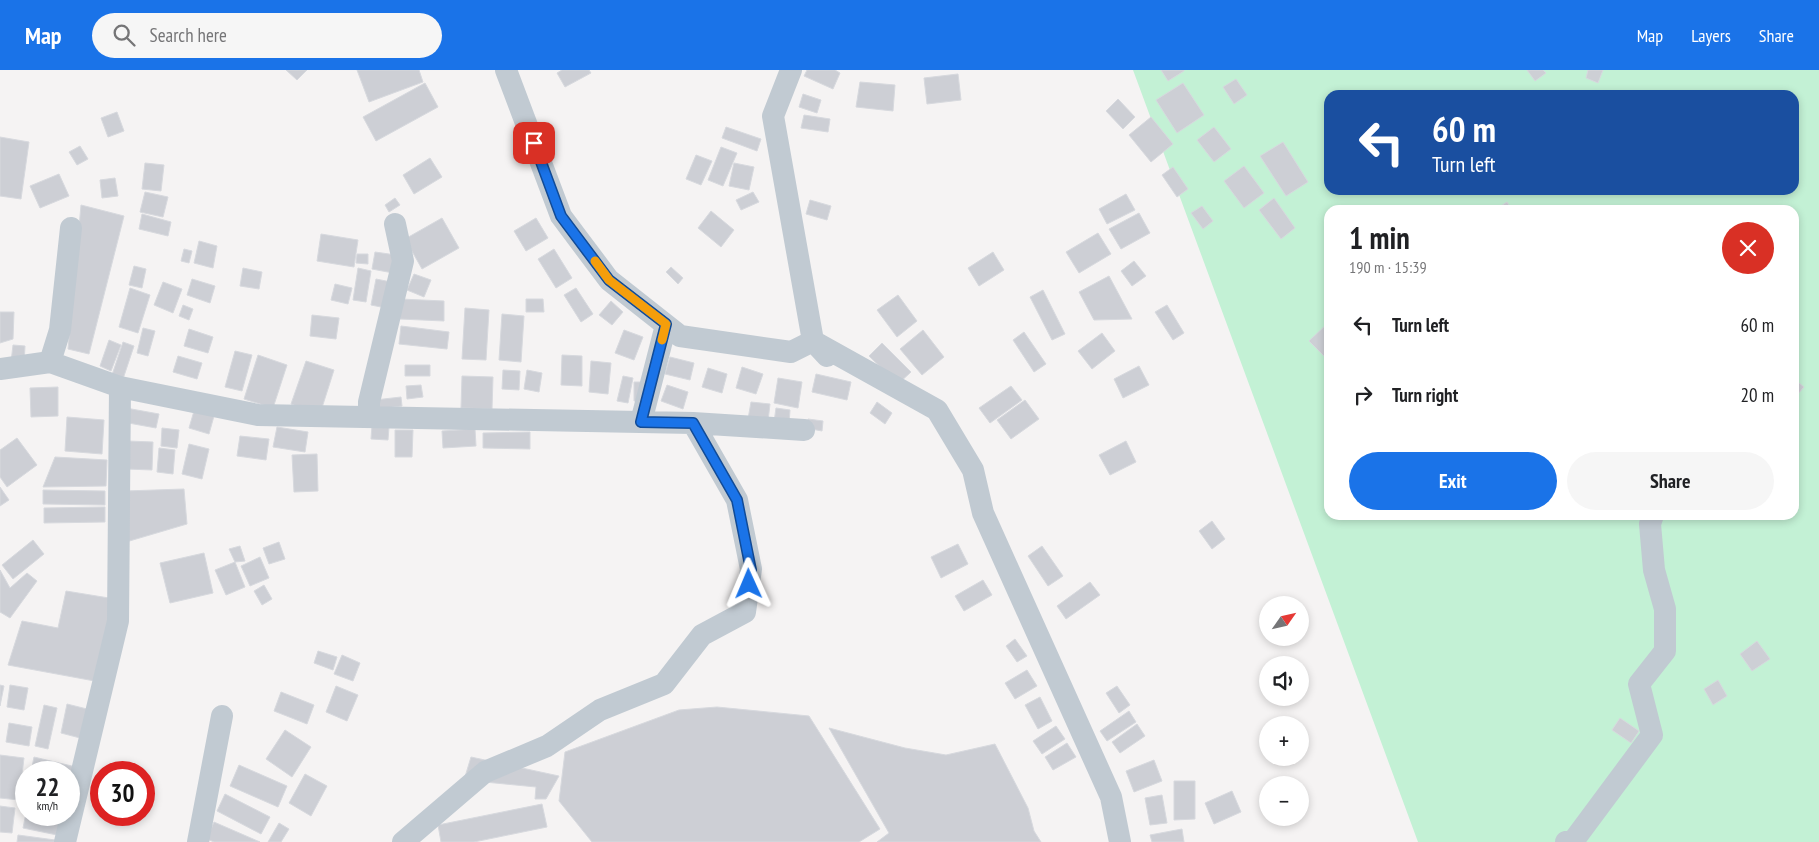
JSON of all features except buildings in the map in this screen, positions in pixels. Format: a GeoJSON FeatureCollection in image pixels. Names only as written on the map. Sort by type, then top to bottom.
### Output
{"type":"FeatureCollection","features":[{"type":"Feature","properties":{"kind":"street"},"geometry":{"type":"LineString","coordinates":[[506,70],[561,216],[609,280],[680,336],[790,352],[820,348],[937,410],[973,470],[983,513],[1095,764],[1112,797],[1120,842]]}},
{"type":"Feature","properties":{"kind":"street"},"geometry":{"type":"LineString","coordinates":[[791,70],[773,116],[820,348]]}},
{"type":"Feature","properties":{"kind":"street"},"geometry":{"type":"LineString","coordinates":[[368,417],[369,402],[403,262],[395,224]]}},
{"type":"Feature","properties":{"kind":"street"},"geometry":{"type":"LineString","coordinates":[[50,362],[60,330],[71,228]]}},
{"type":"Feature","properties":{"kind":"street"},"geometry":{"type":"LineString","coordinates":[[641,422],[666,324]]}},
{"type":"Feature","properties":{"kind":"street"},"geometry":{"type":"LineString","coordinates":[[0,369],[50,362],[120,387],[258,415],[693,423],[804,430]]}},
{"type":"Feature","properties":{"kind":"street"},"geometry":{"type":"LineString","coordinates":[[64,842],[118,621],[120,387]]}},
{"type":"Feature","properties":{"kind":"street"},"geometry":{"type":"LineString","coordinates":[[403,842],[485,772],[546,746],[600,710],[664,684],[702,636],[746,612],[751,570],[737,500],[693,423]]}},
{"type":"Feature","properties":{"kind":"street"},"geometry":{"type":"LineString","coordinates":[[1577,841],[1652,735],[1639,684],[1665,651],[1666,609],[1654,570],[1651,520]]}},
{"type":"Feature","properties":{"kind":"street"},"geometry":{"type":"LineString","coordinates":[[198,842],[222,716]]}},
{"type":"Feature","properties":{"kind":"green space"},"geometry":{"type":"Polygon","coordinates":[[[1133,70],[1819,70],[1819,842],[1418,842],[1133,70]]]}},
{"type":"Feature","properties":{"kind":"slow traffic"},"geometry":{"type":"LineString","coordinates":[[595,261],[609,280],[666,324],[662,340]]}},
{"type":"Feature","properties":{"kind":"route"},"geometry":{"type":"LineString","coordinates":[[534,143],[561,216],[609,280],[666,324],[641,422],[693,423],[737,500],[751,570],[749,584]]}}]}
